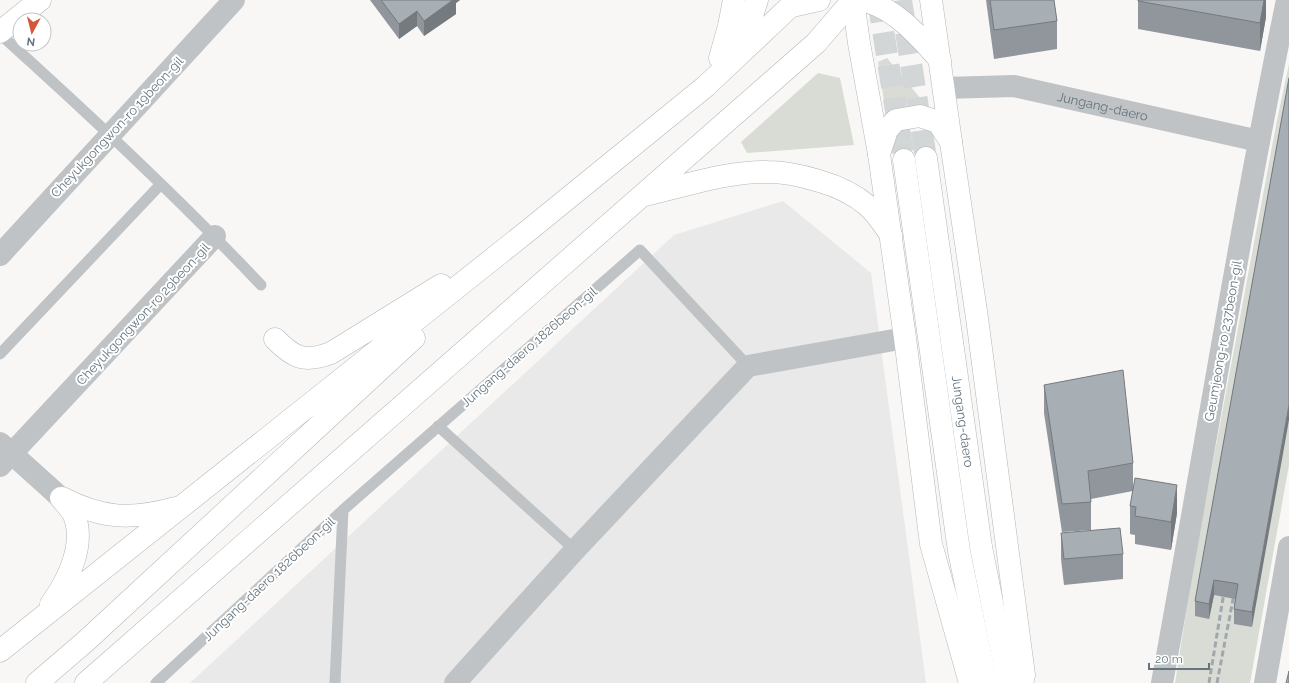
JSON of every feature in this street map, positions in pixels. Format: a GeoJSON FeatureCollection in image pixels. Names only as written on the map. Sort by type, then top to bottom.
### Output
{"type":"FeatureCollection","features":[{"type":"Feature","properties":{"kind":"main road"},"geometry":{"type":"LineString","coordinates":[[0,33],[40,0]]}},
{"type":"Feature","properties":{"kind":"main road"},"geometry":{"type":"LineString","coordinates":[[706,86],[716,67],[724,45],[734,0]]}},
{"type":"Feature","properties":{"kind":"main road"},"geometry":{"type":"LineString","coordinates":[[706,86],[727,62],[737,46],[751,19],[757,0]]}},
{"type":"Feature","properties":{"kind":"main road"},"geometry":{"type":"LineString","coordinates":[[0,651],[529,230],[706,86],[795,3],[820,0]]}},
{"type":"Feature","properties":{"kind":"main road"},"geometry":{"type":"LineString","coordinates":[[853,0],[891,235],[931,544],[970,683]]}},
{"type":"Feature","properties":{"kind":"main road"},"geometry":{"type":"LineString","coordinates":[[86,683],[816,43],[853,0]]}},
{"type":"Feature","properties":{"kind":"main road"},"geometry":{"type":"LineString","coordinates":[[858,0],[872,3],[890,12],[920,38],[940,60]]}},
{"type":"Feature","properties":{"kind":"main road"},"geometry":{"type":"LineString","coordinates":[[931,0],[977,318],[1024,675],[1022,683]]}},
{"type":"Feature","properties":{"kind":"main road"},"geometry":{"type":"LineString","coordinates":[[879,154],[887,130],[896,120],[920,116],[938,122],[951,142]]}},
{"type":"Feature","properties":{"kind":"main road","name":"Jungang-daero"},"geometry":{"type":"LineString","coordinates":[[926,158],[981,547],[1008,683]]}},
{"type":"Feature","properties":{"kind":"main road","name":"Jungang-daero"},"geometry":{"type":"LineString","coordinates":[[904,160],[959,551],[986,683]]}},
{"type":"Feature","properties":{"kind":"main road"},"geometry":{"type":"LineString","coordinates":[[642,196],[721,177],[768,172],[788,173],[839,187],[854,196],[872,210],[891,235]]}},
{"type":"Feature","properties":{"kind":"main road"},"geometry":{"type":"LineString","coordinates":[[275,339],[287,352],[295,356],[312,358],[330,353],[529,230]]}},
{"type":"Feature","properties":{"kind":"main road"},"geometry":{"type":"LineString","coordinates":[[37,683],[86,641],[437,317],[529,230]]}},
{"type":"Feature","properties":{"kind":"main road"},"geometry":{"type":"LineString","coordinates":[[61,498],[86,510],[118,516],[146,514],[182,506]]}},
{"type":"Feature","properties":{"kind":"main road"},"geometry":{"type":"LineString","coordinates":[[40,619],[63,586],[74,561],[76,548],[76,525],[74,515],[61,498]]}},
{"type":"Feature","properties":{"kind":"street","name":"Cheyukgongwon-ro 19beon-gil"},"geometry":{"type":"LineString","coordinates":[[0,255],[234,0]]}},
{"type":"Feature","properties":{"kind":"street","name":"Geumjeong-ro 237beon-gil"},"geometry":{"type":"LineString","coordinates":[[1162,683],[1259,141],[1282,59],[1287,0]]}},
{"type":"Feature","properties":{"kind":"street","name":"Jungang-daero"},"geometry":{"type":"LineString","coordinates":[[944,88],[1014,86],[1259,141]]}},
{"type":"Feature","properties":{"kind":"street","name":"Cheyukgongwon-ro 29beon-gil"},"geometry":{"type":"LineString","coordinates":[[4,455],[215,236]]}},
{"type":"Feature","properties":{"kind":"street"},"geometry":{"type":"LineString","coordinates":[[455,683],[576,550],[748,366],[905,338]]}},
{"type":"Feature","properties":{"kind":"street"},"geometry":{"type":"LineString","coordinates":[[4,455],[61,498]]}},
{"type":"Feature","properties":{"kind":"street"},"geometry":{"type":"LineString","coordinates":[[1264,683],[1289,547]]}},
{"type":"Feature","properties":{"kind":"lane","name":"Cheyukgongwon-ro 29beon-gil"},"geometry":{"type":"LineString","coordinates":[[0,33],[110,135],[215,236]]}},
{"type":"Feature","properties":{"kind":"lane"},"geometry":{"type":"LineString","coordinates":[[0,354],[161,184]]}},
{"type":"Feature","properties":{"kind":"lane"},"geometry":{"type":"LineString","coordinates":[[215,236],[261,284]]}},
{"type":"Feature","properties":{"kind":"lane","name":"Jungang-daero 1826beon-gil"},"geometry":{"type":"LineString","coordinates":[[438,426],[640,250],[748,366]]}},
{"type":"Feature","properties":{"kind":"lane"},"geometry":{"type":"LineString","coordinates":[[343,510],[438,426],[576,550]]}},
{"type":"Feature","properties":{"kind":"lane","name":"Jungang-daero 1826beon-gil"},"geometry":{"type":"LineString","coordinates":[[156,683],[343,510]]}},
{"type":"Feature","properties":{"kind":"lane","name":"Jungang-daero 1826beon-gil"},"geometry":{"type":"LineString","coordinates":[[335,683],[343,510]]}},
{"type":"Feature","properties":{"kind":"shaded area"},"geometry":{"type":"Polygon","coordinates":[[[887,58],[921,99],[885,107],[878,62],[887,58]]]}},
{"type":"Feature","properties":{"kind":"shaded area"},"geometry":{"type":"Polygon","coordinates":[[[1289,64],[1289,465],[1250,683],[1175,683],[1193,568],[1277,120],[1289,64]]]}},
{"type":"Feature","properties":{"kind":"shaded area"},"geometry":{"type":"Polygon","coordinates":[[[818,73],[840,78],[854,145],[747,153],[741,142],[818,73]]]}},
{"type":"Feature","properties":{"kind":"shaded area"},"geometry":{"type":"Polygon","coordinates":[[[783,201],[871,273],[926,683],[190,683],[674,235],[783,201]]]}},
{"type":"Feature","properties":{"kind":"building"},"geometry":{"type":"Polygon","coordinates":[[[381,0],[453,0],[424,21],[417,11],[399,24],[381,0]]]}},
{"type":"Feature","properties":{"kind":"building"},"geometry":{"type":"Polygon","coordinates":[[[990,0],[1054,0],[1057,21],[994,30],[990,0]]]}},
{"type":"Feature","properties":{"kind":"building"},"geometry":{"type":"Polygon","coordinates":[[[1138,0],[1264,0],[1260,23],[1138,0]]]}},
{"type":"Feature","properties":{"kind":"building"},"geometry":{"type":"Polygon","coordinates":[[[1289,78],[1289,405],[1252,612],[1234,609],[1238,584],[1233,583],[1214,580],[1209,604],[1195,601],[1289,78]]]}},
{"type":"Feature","properties":{"kind":"building"},"geometry":{"type":"Polygon","coordinates":[[[1123,370],[1133,463],[1088,471],[1091,502],[1062,504],[1044,385],[1123,370]]]}},
{"type":"Feature","properties":{"kind":"building"},"geometry":{"type":"Polygon","coordinates":[[[1135,478],[1177,485],[1171,522],[1135,516],[1136,507],[1130,506],[1135,478]]]}},
{"type":"Feature","properties":{"kind":"building"},"geometry":{"type":"Polygon","coordinates":[[[1120,528],[1123,554],[1064,559],[1061,533],[1120,528]]]}},
{"type":"Feature","properties":{"kind":"building"},"geometry":{"type":"Polygon","coordinates":[[[1289,671],[1289,683],[1286,683],[1289,671]]]}},
{"type":"Feature","properties":{"kind":"tunnel"},"geometry":{"type":"LineString","coordinates":[[878,0],[904,160]]}},
{"type":"Feature","properties":{"kind":"tunnel"},"geometry":{"type":"LineString","coordinates":[[901,0],[926,158]]}},
{"type":"Feature","properties":{"kind":"railway"},"geometry":{"type":"LineString","coordinates":[[1209,683],[1225,586]]}},
{"type":"Feature","properties":{"kind":"railway"},"geometry":{"type":"LineString","coordinates":[[1217,683],[1235,589]]}}]}
